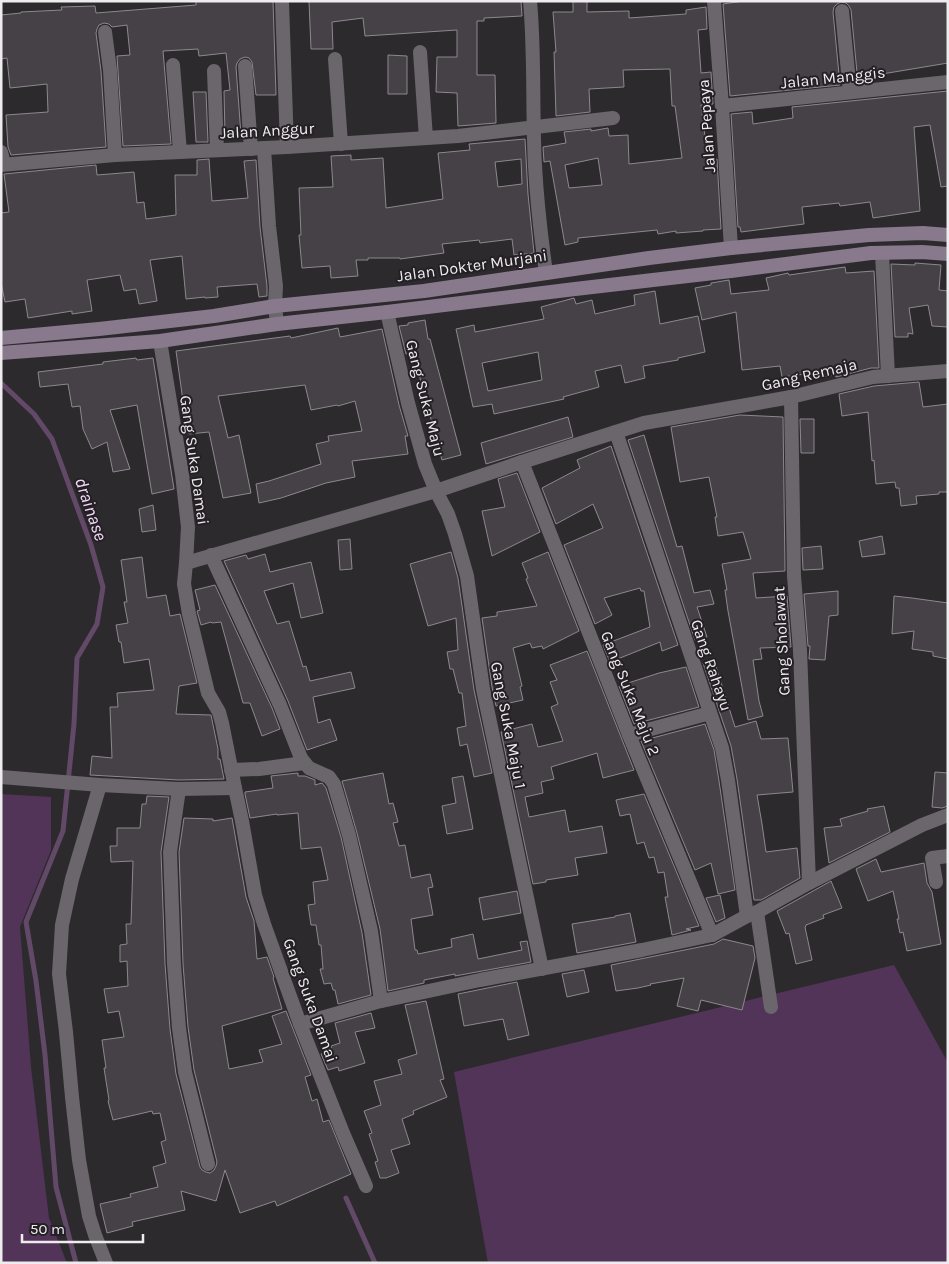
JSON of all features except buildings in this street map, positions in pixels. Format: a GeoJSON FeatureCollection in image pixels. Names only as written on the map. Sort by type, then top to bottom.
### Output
{"type":"FeatureCollection","features":[{"type":"Feature","properties":{"kind":"main road","name":"Jalan Dokter Murjani"},"geometry":{"type":"LineString","coordinates":[[1,338],[214,316],[275,306],[424,291],[730,248],[869,235],[923,233],[948,235]]}},
{"type":"Feature","properties":{"kind":"main road"},"geometry":{"type":"LineString","coordinates":[[1,354],[160,341],[277,324],[871,253],[922,252],[948,254]]}},
{"type":"Feature","properties":{"kind":"main road"},"geometry":{"type":"LineString","coordinates":[[448,287],[449,304]]}},
{"type":"Feature","properties":{"kind":"main road"},"geometry":{"type":"LineString","coordinates":[[55,333],[57,349]]}},
{"type":"Feature","properties":{"kind":"street"},"geometry":{"type":"LineString","coordinates":[[530,1],[533,38],[536,176],[546,273]]}},
{"type":"Feature","properties":{"kind":"street","name":"Jalan Pepaya"},"geometry":{"type":"LineString","coordinates":[[714,1],[730,248]]}},
{"type":"Feature","properties":{"kind":"street"},"geometry":{"type":"LineString","coordinates":[[282,2],[288,147]]}},
{"type":"Feature","properties":{"kind":"street"},"geometry":{"type":"LineString","coordinates":[[842,11],[850,92]]}},
{"type":"Feature","properties":{"kind":"street"},"geometry":{"type":"LineString","coordinates":[[105,32],[110,70],[115,155]]}},
{"type":"Feature","properties":{"kind":"street"},"geometry":{"type":"LineString","coordinates":[[420,52],[426,138]]}},
{"type":"Feature","properties":{"kind":"street"},"geometry":{"type":"LineString","coordinates":[[335,59],[341,144]]}},
{"type":"Feature","properties":{"kind":"street"},"geometry":{"type":"LineString","coordinates":[[174,64],[180,152]]}},
{"type":"Feature","properties":{"kind":"street"},"geometry":{"type":"LineString","coordinates":[[245,66],[269,226],[276,286],[275,306],[277,324]]}},
{"type":"Feature","properties":{"kind":"street"},"geometry":{"type":"LineString","coordinates":[[214,71],[217,150]]}},
{"type":"Feature","properties":{"kind":"street","name":"Jalan Manggis"},"geometry":{"type":"LineString","coordinates":[[722,106],[948,82]]}},
{"type":"Feature","properties":{"kind":"street","name":"Jalan Anggur"},"geometry":{"type":"LineString","coordinates":[[2,160],[258,149],[458,136],[613,118]]}},
{"type":"Feature","properties":{"kind":"street"},"geometry":{"type":"LineString","coordinates":[[882,253],[888,376]]}},
{"type":"Feature","properties":{"kind":"street","name":"Gang Suka Maju"},"geometry":{"type":"LineString","coordinates":[[387,312],[410,412],[425,464],[436,492]]}},
{"type":"Feature","properties":{"kind":"street","name":"Gang Suka Damai"},"geometry":{"type":"LineString","coordinates":[[160,341],[182,474],[188,526],[184,584],[189,614],[208,693],[219,712],[222,723],[255,895],[300,1024],[366,1186]]}},
{"type":"Feature","properties":{"kind":"street","name":"Gang Remaja"},"geometry":{"type":"LineString","coordinates":[[186,563],[436,492],[522,462],[644,424],[791,397],[873,377],[948,371]]}},
{"type":"Feature","properties":{"kind":"street","name":"Gang Sholawat"},"geometry":{"type":"LineString","coordinates":[[791,397],[794,576],[800,650],[809,883]]}},
{"type":"Feature","properties":{"kind":"street","name":"Gang Rahayu"},"geometry":{"type":"LineString","coordinates":[[616,432],[722,748],[771,1007]]}},
{"type":"Feature","properties":{"kind":"street","name":"Gang Suka Maju 2"},"geometry":{"type":"LineString","coordinates":[[522,462],[629,735],[712,934]]}},
{"type":"Feature","properties":{"kind":"street","name":"Gang Suka Maju 1"},"geometry":{"type":"LineString","coordinates":[[436,492],[448,514],[467,576],[483,689],[542,969]]}},
{"type":"Feature","properties":{"kind":"street"},"geometry":{"type":"LineString","coordinates":[[211,555],[304,762],[309,768],[329,777],[334,784],[349,835],[371,931],[381,1001]]}},
{"type":"Feature","properties":{"kind":"street"},"geometry":{"type":"LineString","coordinates":[[629,735],[710,714]]}},
{"type":"Feature","properties":{"kind":"street"},"geometry":{"type":"LineString","coordinates":[[231,770],[259,769],[304,762]]}},
{"type":"Feature","properties":{"kind":"street"},"geometry":{"type":"LineString","coordinates":[[1,777],[179,789],[234,788]]}},
{"type":"Feature","properties":{"kind":"street"},"geometry":{"type":"LineString","coordinates":[[100,785],[72,879],[62,925],[59,974],[81,1169],[94,1235],[106,1263]]}},
{"type":"Feature","properties":{"kind":"street"},"geometry":{"type":"LineString","coordinates":[[179,789],[170,857],[175,982],[179,1028],[186,1072],[208,1164]]}},
{"type":"Feature","properties":{"kind":"street"},"geometry":{"type":"LineString","coordinates":[[300,1024],[381,1001],[480,980],[642,950],[712,934],[922,825],[948,815]]}},
{"type":"Feature","properties":{"kind":"street"},"geometry":{"type":"LineString","coordinates":[[936,882],[932,858],[948,856]]}},
{"type":"Feature","properties":{"kind":"shaded area"},"geometry":{"type":"Polygon","coordinates":[[[1,794],[51,797],[51,850],[20,927],[31,1067],[49,1218],[67,1263],[1,1263],[1,794]]]}},
{"type":"Feature","properties":{"kind":"shaded area"},"geometry":{"type":"Polygon","coordinates":[[[894,965],[948,1063],[948,1263],[488,1263],[454,1072],[894,965]]]}},
{"type":"Feature","properties":{"kind":"waterway","name":"drainase"},"geometry":{"type":"LineString","coordinates":[[1,383],[34,414],[52,439],[91,545],[103,587],[97,624],[77,658],[74,724],[63,831],[26,922],[36,981],[45,1055],[56,1187],[76,1263]]}},
{"type":"Feature","properties":{"kind":"waterway"},"geometry":{"type":"LineString","coordinates":[[346,1198],[375,1263]]}}]}
